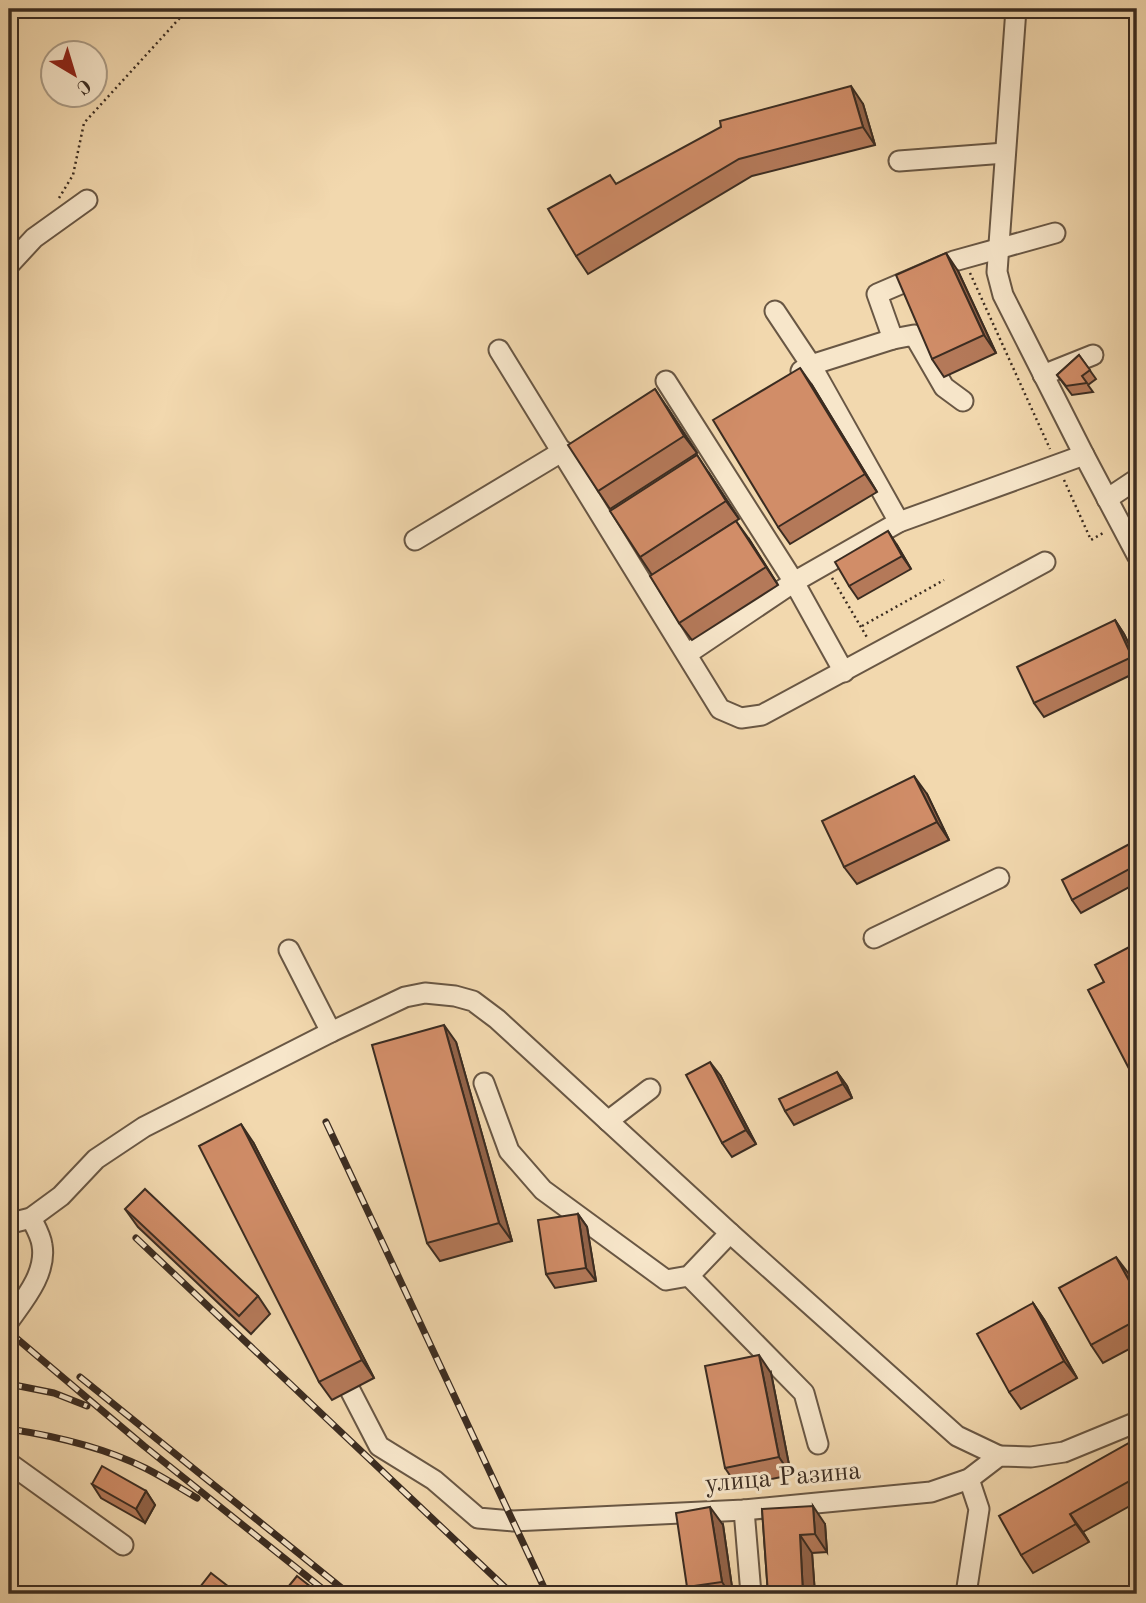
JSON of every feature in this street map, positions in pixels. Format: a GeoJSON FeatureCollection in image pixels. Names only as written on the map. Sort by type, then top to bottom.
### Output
{"type":"FeatureCollection","features":[{"type":"Feature","properties":{"kind":"street"},"geometry":{"type":"LineString","coordinates":[[1016,9],[997,272],[1003,295],[1137,555]]}},
{"type":"Feature","properties":{"kind":"street"},"geometry":{"type":"LineString","coordinates":[[899,160],[1005,153]]}},
{"type":"Feature","properties":{"kind":"street"},"geometry":{"type":"LineString","coordinates":[[9,265],[34,237],[86,200]]}},
{"type":"Feature","properties":{"kind":"street"},"geometry":{"type":"LineString","coordinates":[[893,339],[877,294],[963,258],[1055,233]]}},
{"type":"Feature","properties":{"kind":"street"},"geometry":{"type":"LineString","coordinates":[[775,311],[811,365],[899,522]]}},
{"type":"Feature","properties":{"kind":"street"},"geometry":{"type":"LineString","coordinates":[[788,379],[811,365],[914,335],[944,387],[963,401]]}},
{"type":"Feature","properties":{"kind":"street"},"geometry":{"type":"LineString","coordinates":[[499,350],[615,523],[654,587],[687,654],[720,709],[741,718],[762,715],[1045,562]]}},
{"type":"Feature","properties":{"kind":"street"},"geometry":{"type":"LineString","coordinates":[[1043,375],[1093,355]]}},
{"type":"Feature","properties":{"kind":"street"},"geometry":{"type":"LineString","coordinates":[[665,389],[703,429],[710,465],[751,527],[794,582],[844,672]]}},
{"type":"Feature","properties":{"kind":"street"},"geometry":{"type":"LineString","coordinates":[[415,540],[569,452]]}},
{"type":"Feature","properties":{"kind":"street"},"geometry":{"type":"LineString","coordinates":[[687,654],[794,582],[899,522],[1084,455]]}},
{"type":"Feature","properties":{"kind":"street"},"geometry":{"type":"LineString","coordinates":[[1107,499],[1137,478]]}},
{"type":"Feature","properties":{"kind":"street"},"geometry":{"type":"LineString","coordinates":[[874,937],[999,878]]}},
{"type":"Feature","properties":{"kind":"street"},"geometry":{"type":"LineString","coordinates":[[289,950],[331,1031]]}},
{"type":"Feature","properties":{"kind":"street"},"geometry":{"type":"LineString","coordinates":[[9,1221],[31,1218],[61,1196],[96,1159],[144,1127],[331,1031],[405,997],[442,993],[473,1001],[498,1018],[730,1233],[957,1436],[999,1456],[1031,1457],[1063,1452],[1137,1422]]}},
{"type":"Feature","properties":{"kind":"street"},"geometry":{"type":"LineString","coordinates":[[484,1083],[509,1151],[543,1190],[666,1280],[689,1276],[730,1233]]}},
{"type":"Feature","properties":{"kind":"street"},"geometry":{"type":"LineString","coordinates":[[608,1121],[649,1089]]}},
{"type":"Feature","properties":{"kind":"street"},"geometry":{"type":"LineString","coordinates":[[9,1321],[35,1283],[39,1270],[43,1245],[31,1218]]}},
{"type":"Feature","properties":{"kind":"street"},"geometry":{"type":"LineString","coordinates":[[689,1276],[804,1393],[818,1444]]}},
{"type":"Feature","properties":{"kind":"street","name":"улица Разина"},"geometry":{"type":"LineString","coordinates":[[350,1390],[379,1446],[435,1480],[478,1518],[513,1521],[744,1510],[931,1492],[969,1479],[999,1456]]}},
{"type":"Feature","properties":{"kind":"street"},"geometry":{"type":"LineString","coordinates":[[9,1463],[123,1545]]}},
{"type":"Feature","properties":{"kind":"street"},"geometry":{"type":"LineString","coordinates":[[966,1594],[979,1510],[969,1479]]}},
{"type":"Feature","properties":{"kind":"street"},"geometry":{"type":"LineString","coordinates":[[744,1510],[751,1594]]}},
{"type":"Feature","properties":{"kind":"path"},"geometry":{"type":"LineString","coordinates":[[54,206],[73,175],[84,123],[188,9]]}},
{"type":"Feature","properties":{"kind":"path"},"geometry":{"type":"LineString","coordinates":[[963,258],[1091,540],[1121,525]]}},
{"type":"Feature","properties":{"kind":"path"},"geometry":{"type":"LineString","coordinates":[[824,565],[877,654]]}},
{"type":"Feature","properties":{"kind":"path"},"geometry":{"type":"LineString","coordinates":[[860,627],[944,580]]}},
{"type":"Feature","properties":{"kind":"building"},"geometry":{"type":"Polygon","coordinates":[[[851,86],[863,127],[739,159],[576,256],[548,209],[610,175],[616,184],[721,127],[720,121],[851,86]]]}},
{"type":"Feature","properties":{"kind":"building"},"geometry":{"type":"Polygon","coordinates":[[[946,253],[984,335],[932,359],[896,275],[946,253]]]}},
{"type":"Feature","properties":{"kind":"building"},"geometry":{"type":"Polygon","coordinates":[[[1079,355],[1090,370],[1082,376],[1087,383],[1066,386],[1057,375],[1079,355]]]}},
{"type":"Feature","properties":{"kind":"building"},"geometry":{"type":"Polygon","coordinates":[[[800,368],[865,474],[778,527],[713,420],[800,368]]]}},
{"type":"Feature","properties":{"kind":"building"},"geometry":{"type":"Polygon","coordinates":[[[655,389],[684,436],[598,491],[568,445],[655,389]]]}},
{"type":"Feature","properties":{"kind":"building"},"geometry":{"type":"Polygon","coordinates":[[[697,455],[726,501],[640,557],[610,511],[697,455]]]}},
{"type":"Feature","properties":{"kind":"building"},"geometry":{"type":"Polygon","coordinates":[[[736,521],[766,567],[679,623],[650,576],[736,521]]]}},
{"type":"Feature","properties":{"kind":"building"},"geometry":{"type":"Polygon","coordinates":[[[888,531],[902,556],[849,586],[835,562],[888,531]]]}},
{"type":"Feature","properties":{"kind":"building"},"geometry":{"type":"Polygon","coordinates":[[[1115,620],[1132,657],[1034,703],[1017,667],[1115,620]]]}},
{"type":"Feature","properties":{"kind":"building"},"geometry":{"type":"Polygon","coordinates":[[[914,776],[937,822],[844,867],[822,821],[914,776]]]}},
{"type":"Feature","properties":{"kind":"building"},"geometry":{"type":"Polygon","coordinates":[[[1137,840],[1137,865],[1072,900],[1062,880],[1137,840]]]}},
{"type":"Feature","properties":{"kind":"building"},"geometry":{"type":"Polygon","coordinates":[[[1137,943],[1137,1084],[1088,990],[1104,982],[1095,965],[1137,943]]]}},
{"type":"Feature","properties":{"kind":"building"},"geometry":{"type":"Polygon","coordinates":[[[444,1025],[499,1223],[427,1243],[372,1045],[444,1025]]]}},
{"type":"Feature","properties":{"kind":"building"},"geometry":{"type":"Polygon","coordinates":[[[710,1062],[746,1130],[722,1143],[686,1075],[710,1062]]]}},
{"type":"Feature","properties":{"kind":"building"},"geometry":{"type":"Polygon","coordinates":[[[837,1072],[843,1084],[785,1111],[779,1099],[837,1072]]]}},
{"type":"Feature","properties":{"kind":"building"},"geometry":{"type":"Polygon","coordinates":[[[241,1124],[362,1360],[319,1382],[199,1146],[241,1124]]]}},
{"type":"Feature","properties":{"kind":"building"},"geometry":{"type":"Polygon","coordinates":[[[145,1189],[258,1296],[239,1316],[125,1209],[145,1189]]]}},
{"type":"Feature","properties":{"kind":"building"},"geometry":{"type":"Polygon","coordinates":[[[578,1214],[586,1268],[546,1274],[538,1220],[578,1214]]]}},
{"type":"Feature","properties":{"kind":"building"},"geometry":{"type":"Polygon","coordinates":[[[1116,1257],[1137,1295],[1137,1320],[1091,1345],[1059,1288],[1116,1257]]]}},
{"type":"Feature","properties":{"kind":"building"},"geometry":{"type":"Polygon","coordinates":[[[1033,1303],[1064,1361],[1009,1392],[977,1334],[1033,1303]]]}},
{"type":"Feature","properties":{"kind":"building"},"geometry":{"type":"Polygon","coordinates":[[[759,1355],[779,1457],[725,1468],[705,1366],[759,1355]]]}},
{"type":"Feature","properties":{"kind":"building"},"geometry":{"type":"Polygon","coordinates":[[[1136,1439],[1137,1477],[1070,1514],[1076,1524],[1021,1555],[999,1516],[1136,1439]]]}},
{"type":"Feature","properties":{"kind":"building"},"geometry":{"type":"Polygon","coordinates":[[[102,1466],[146,1491],[136,1509],[92,1484],[102,1466]]]}},
{"type":"Feature","properties":{"kind":"building"},"geometry":{"type":"Polygon","coordinates":[[[813,1506],[815,1534],[800,1535],[803,1594],[768,1594],[762,1509],[813,1506]]]}},
{"type":"Feature","properties":{"kind":"building"},"geometry":{"type":"Polygon","coordinates":[[[710,1507],[722,1582],[687,1587],[676,1513],[710,1507]]]}},
{"type":"Feature","properties":{"kind":"building"},"geometry":{"type":"Polygon","coordinates":[[[211,1573],[238,1594],[209,1594],[200,1587],[211,1573]]]}},
{"type":"Feature","properties":{"kind":"building"},"geometry":{"type":"Polygon","coordinates":[[[297,1576],[320,1594],[286,1594],[284,1592],[297,1576]]]}},
{"type":"Feature","properties":{"kind":"railway"},"geometry":{"type":"LineString","coordinates":[[326,1122],[547,1594]]}},
{"type":"Feature","properties":{"kind":"railway"},"geometry":{"type":"LineString","coordinates":[[136,1238],[512,1594]]}},
{"type":"Feature","properties":{"kind":"railway"},"geometry":{"type":"LineString","coordinates":[[9,1332],[144,1446],[329,1594]]}},
{"type":"Feature","properties":{"kind":"railway"},"geometry":{"type":"LineString","coordinates":[[80,1377],[349,1594]]}},
{"type":"Feature","properties":{"kind":"railway"},"geometry":{"type":"LineString","coordinates":[[9,1384],[54,1393],[87,1406]]}},
{"type":"Feature","properties":{"kind":"railway"},"geometry":{"type":"LineString","coordinates":[[9,1429],[61,1439],[113,1454],[152,1471],[197,1498]]}}]}
